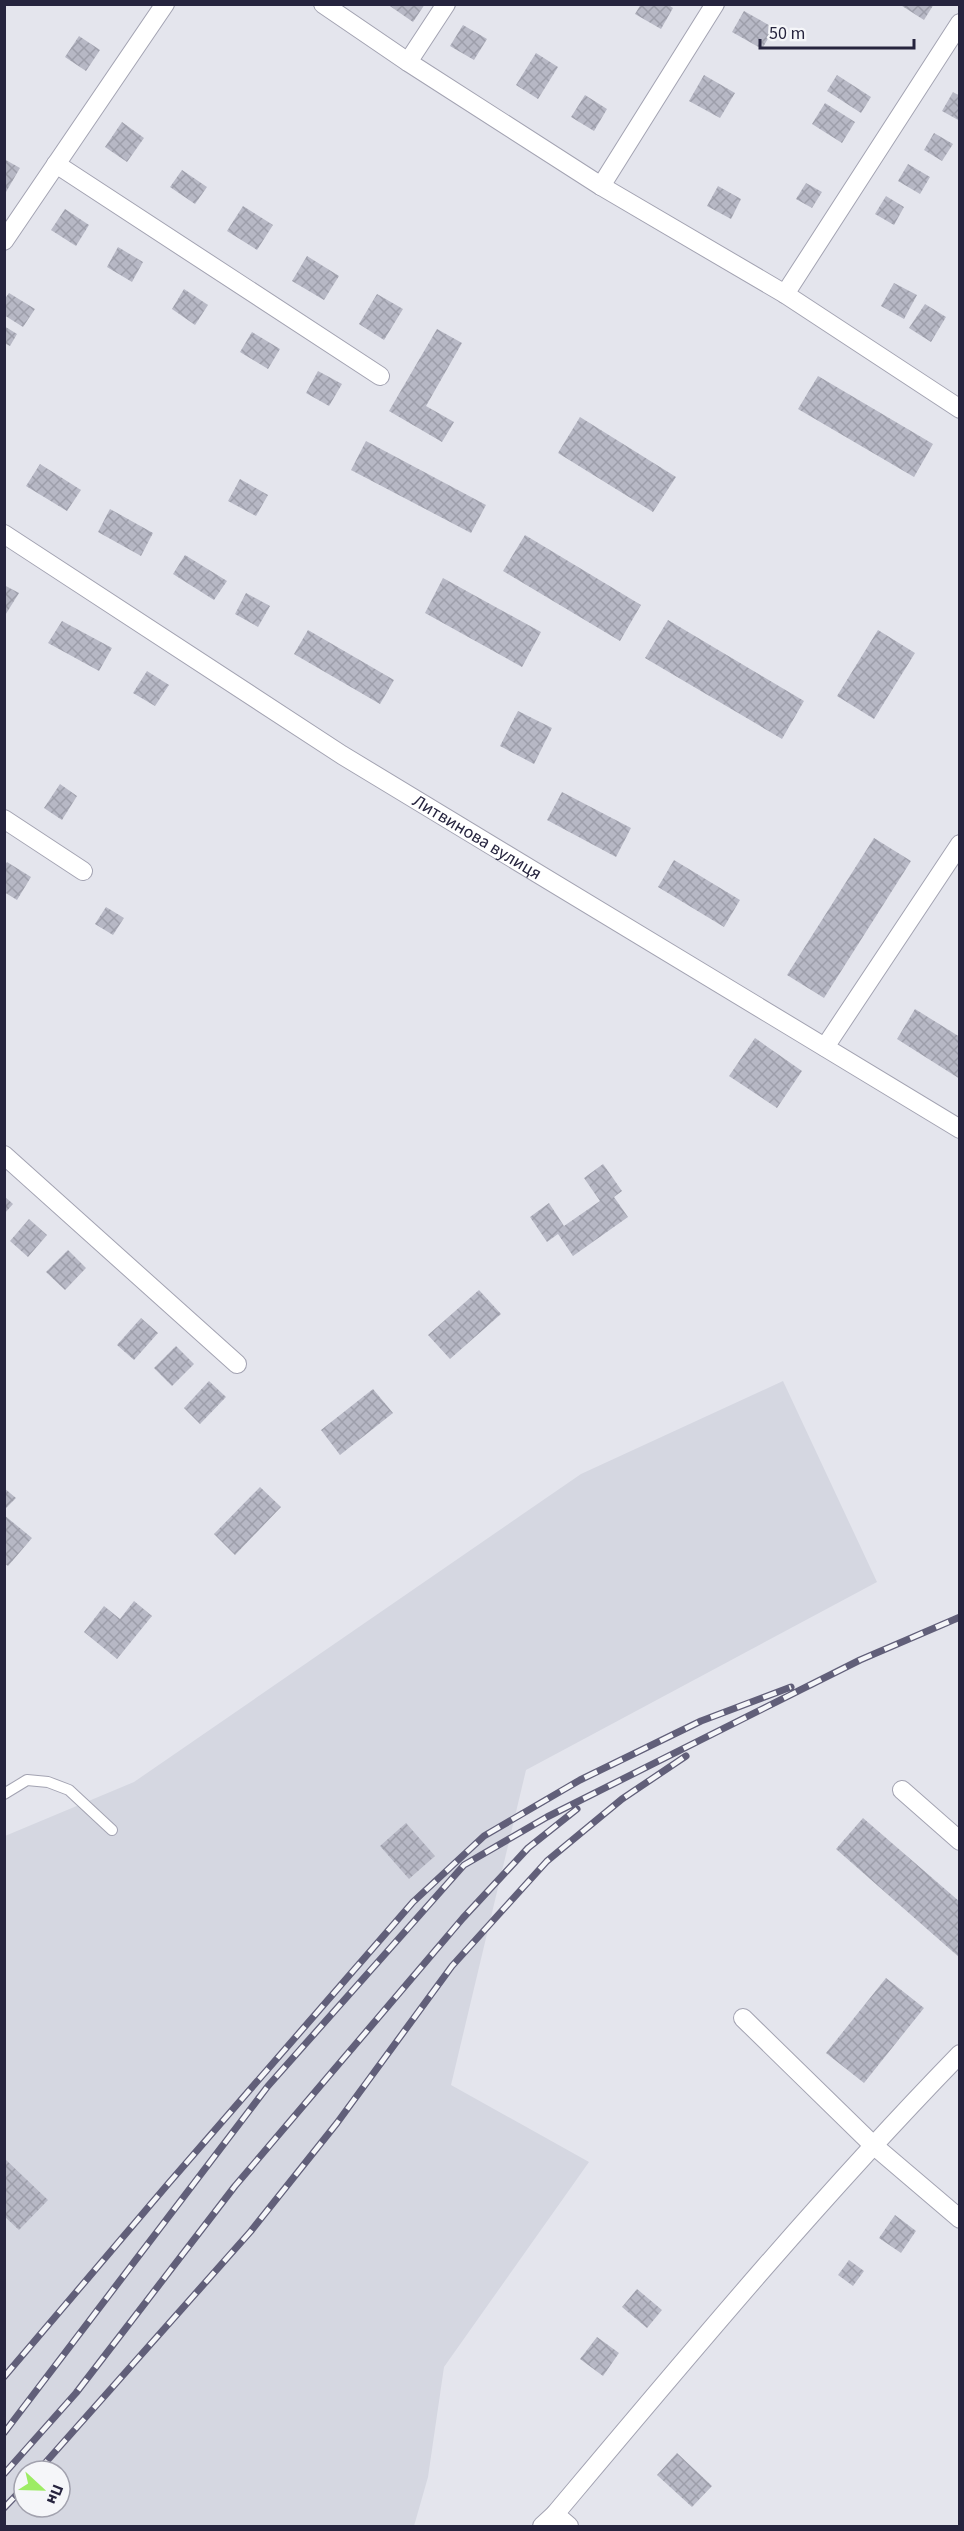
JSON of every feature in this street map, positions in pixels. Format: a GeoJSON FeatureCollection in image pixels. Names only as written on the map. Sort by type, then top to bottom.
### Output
{"type":"FeatureCollection","features":[{"type":"Feature","properties":{"kind":"street"},"geometry":{"type":"LineString","coordinates":[[4,241],[165,4]]}},
{"type":"Feature","properties":{"kind":"street"},"geometry":{"type":"LineString","coordinates":[[323,4],[408,63],[601,186],[785,294],[960,409]]}},
{"type":"Feature","properties":{"kind":"street"},"geometry":{"type":"LineString","coordinates":[[408,63],[446,4]]}},
{"type":"Feature","properties":{"kind":"street"},"geometry":{"type":"LineString","coordinates":[[601,186],[715,4]]}},
{"type":"Feature","properties":{"kind":"street"},"geometry":{"type":"LineString","coordinates":[[785,294],[960,23]]}},
{"type":"Feature","properties":{"kind":"street"},"geometry":{"type":"LineString","coordinates":[[56,164],[380,376]]}},
{"type":"Feature","properties":{"kind":"street","name":"Литвинова вулиця"},"geometry":{"type":"LineString","coordinates":[[4,534],[342,756],[960,1129]]}},
{"type":"Feature","properties":{"kind":"street"},"geometry":{"type":"LineString","coordinates":[[4,819],[83,871]]}},
{"type":"Feature","properties":{"kind":"street"},"geometry":{"type":"LineString","coordinates":[[825,1047],[960,844]]}},
{"type":"Feature","properties":{"kind":"street"},"geometry":{"type":"LineString","coordinates":[[4,1155],[237,1364]]}},
{"type":"Feature","properties":{"kind":"street"},"geometry":{"type":"LineString","coordinates":[[902,1790],[960,1841]]}},
{"type":"Feature","properties":{"kind":"street"},"geometry":{"type":"LineString","coordinates":[[743,2018],[872,2144],[960,2219]]}},
{"type":"Feature","properties":{"kind":"street"},"geometry":{"type":"LineString","coordinates":[[542,2526],[555,2514],[745,2287],[872,2144],[960,2054]]}},
{"type":"Feature","properties":{"kind":"street"},"geometry":{"type":"LineString","coordinates":[[555,2514],[569,2526]]}},
{"type":"Feature","properties":{"kind":"lane"},"geometry":{"type":"LineString","coordinates":[[4,1794],[27,1780],[48,1782],[69,1790],[112,1830]]}},
{"type":"Feature","properties":{"kind":"shaded area"},"geometry":{"type":"Polygon","coordinates":[[[783,1381],[877,1582],[526,1770],[451,2085],[589,2162],[444,2367],[428,2477],[414,2526],[5,2526],[5,1836],[134,1782],[581,1474],[783,1381]]]}},
{"type":"Feature","properties":{"kind":"building"},"geometry":{"type":"Polygon","coordinates":[[[387,4],[425,4],[413,22],[387,4]]]}},
{"type":"Feature","properties":{"kind":"building"},"geometry":{"type":"Polygon","coordinates":[[[641,4],[667,4],[673,8],[661,29],[635,14],[641,4]]]}},
{"type":"Feature","properties":{"kind":"building"},"geometry":{"type":"Polygon","coordinates":[[[899,4],[934,4],[924,20],[899,4]]]}},
{"type":"Feature","properties":{"kind":"building"},"geometry":{"type":"Polygon","coordinates":[[[744,11],[774,28],[762,49],[732,32],[744,11]]]}},
{"type":"Feature","properties":{"kind":"building"},"geometry":{"type":"Polygon","coordinates":[[[463,25],[487,39],[474,60],[450,46],[463,25]]]}},
{"type":"Feature","properties":{"kind":"building"},"geometry":{"type":"Polygon","coordinates":[[[79,36],[100,50],[86,71],[65,57],[79,36]]]}},
{"type":"Feature","properties":{"kind":"building"},"geometry":{"type":"Polygon","coordinates":[[[536,53],[558,67],[538,99],[516,85],[536,53]]]}},
{"type":"Feature","properties":{"kind":"building"},"geometry":{"type":"Polygon","coordinates":[[[704,75],[735,93],[720,118],[689,101],[704,75]]]}},
{"type":"Feature","properties":{"kind":"building"},"geometry":{"type":"Polygon","coordinates":[[[837,75],[871,97],[861,113],[827,91],[837,75]]]}},
{"type":"Feature","properties":{"kind":"building"},"geometry":{"type":"Polygon","coordinates":[[[953,92],[960,96],[960,121],[942,111],[953,92]]]}},
{"type":"Feature","properties":{"kind":"building"},"geometry":{"type":"Polygon","coordinates":[[[585,95],[607,109],[594,131],[571,117],[585,95]]]}},
{"type":"Feature","properties":{"kind":"building"},"geometry":{"type":"Polygon","coordinates":[[[825,103],[855,122],[842,143],[812,124],[825,103]]]}},
{"type":"Feature","properties":{"kind":"building"},"geometry":{"type":"Polygon","coordinates":[[[122,122],[144,138],[127,162],[105,147],[122,122]]]}},
{"type":"Feature","properties":{"kind":"building"},"geometry":{"type":"Polygon","coordinates":[[[934,133],[953,144],[942,161],[924,150],[934,133]]]}},
{"type":"Feature","properties":{"kind":"building"},"geometry":{"type":"Polygon","coordinates":[[[4,159],[20,168],[6,192],[4,192],[4,159]]]}},
{"type":"Feature","properties":{"kind":"building"},"geometry":{"type":"Polygon","coordinates":[[[908,164],[930,177],[920,194],[898,181],[908,164]]]}},
{"type":"Feature","properties":{"kind":"building"},"geometry":{"type":"Polygon","coordinates":[[[182,170],[207,187],[195,204],[170,187],[182,170]]]}},
{"type":"Feature","properties":{"kind":"building"},"geometry":{"type":"Polygon","coordinates":[[[806,183],[822,192],[812,208],[796,199],[806,183]]]}},
{"type":"Feature","properties":{"kind":"building"},"geometry":{"type":"Polygon","coordinates":[[[718,186],[741,199],[731,219],[707,206],[718,186]]]}},
{"type":"Feature","properties":{"kind":"building"},"geometry":{"type":"Polygon","coordinates":[[[886,196],[904,207],[894,225],[875,214],[886,196]]]}},
{"type":"Feature","properties":{"kind":"building"},"geometry":{"type":"Polygon","coordinates":[[[243,206],[273,225],[257,250],[227,231],[243,206]]]}},
{"type":"Feature","properties":{"kind":"building"},"geometry":{"type":"Polygon","coordinates":[[[65,209],[89,225],[76,246],[51,230],[65,209]]]}},
{"type":"Feature","properties":{"kind":"building"},"geometry":{"type":"Polygon","coordinates":[[[118,247],[143,262],[132,282],[107,267],[118,247]]]}},
{"type":"Feature","properties":{"kind":"building"},"geometry":{"type":"Polygon","coordinates":[[[307,256],[339,276],[324,300],[292,281],[307,256]]]}},
{"type":"Feature","properties":{"kind":"building"},"geometry":{"type":"Polygon","coordinates":[[[894,283],[917,295],[904,319],[881,306],[894,283]]]}},
{"type":"Feature","properties":{"kind":"building"},"geometry":{"type":"Polygon","coordinates":[[[184,289],[208,305],[195,325],[172,309],[184,289]]]}},
{"type":"Feature","properties":{"kind":"building"},"geometry":{"type":"Polygon","coordinates":[[[9,293],[35,309],[23,327],[4,315],[4,300],[9,293]]]}},
{"type":"Feature","properties":{"kind":"building"},"geometry":{"type":"Polygon","coordinates":[[[377,294],[403,309],[384,340],[359,324],[377,294]]]}},
{"type":"Feature","properties":{"kind":"building"},"geometry":{"type":"Polygon","coordinates":[[[925,304],[946,317],[931,342],[909,328],[925,304]]]}},
{"type":"Feature","properties":{"kind":"building"},"geometry":{"type":"Polygon","coordinates":[[[4,326],[17,334],[10,346],[4,343],[4,326]]]}},
{"type":"Feature","properties":{"kind":"building"},"geometry":{"type":"Polygon","coordinates":[[[437,329],[462,343],[426,406],[454,422],[442,442],[389,411],[437,329]]]}},
{"type":"Feature","properties":{"kind":"building"},"geometry":{"type":"Polygon","coordinates":[[[252,332],[280,349],[268,369],[240,352],[252,332]]]}},
{"type":"Feature","properties":{"kind":"building"},"geometry":{"type":"Polygon","coordinates":[[[318,371],[342,384],[329,406],[306,393],[318,371]]]}},
{"type":"Feature","properties":{"kind":"building"},"geometry":{"type":"Polygon","coordinates":[[[818,376],[933,444],[914,477],[798,409],[818,376]]]}},
{"type":"Feature","properties":{"kind":"building"},"geometry":{"type":"Polygon","coordinates":[[[580,417],[676,477],[653,512],[558,453],[580,417]]]}},
{"type":"Feature","properties":{"kind":"building"},"geometry":{"type":"Polygon","coordinates":[[[366,441],[486,505],[471,533],[351,470],[366,441]]]}},
{"type":"Feature","properties":{"kind":"building"},"geometry":{"type":"Polygon","coordinates":[[[40,464],[81,490],[67,511],[26,486],[40,464]]]}},
{"type":"Feature","properties":{"kind":"building"},"geometry":{"type":"Polygon","coordinates":[[[240,479],[268,495],[256,516],[228,501],[240,479]]]}},
{"type":"Feature","properties":{"kind":"building"},"geometry":{"type":"Polygon","coordinates":[[[110,509],[153,533],[141,556],[98,532],[110,509]]]}},
{"type":"Feature","properties":{"kind":"building"},"geometry":{"type":"Polygon","coordinates":[[[525,535],[641,605],[620,641],[503,571],[525,535]]]}},
{"type":"Feature","properties":{"kind":"building"},"geometry":{"type":"Polygon","coordinates":[[[185,555],[227,581],[214,600],[173,574],[185,555]]]}},
{"type":"Feature","properties":{"kind":"building"},"geometry":{"type":"Polygon","coordinates":[[[443,578],[541,632],[522,667],[425,613],[443,578]]]}},
{"type":"Feature","properties":{"kind":"building"},"geometry":{"type":"Polygon","coordinates":[[[4,585],[19,593],[4,617],[4,585]]]}},
{"type":"Feature","properties":{"kind":"building"},"geometry":{"type":"Polygon","coordinates":[[[246,593],[270,606],[258,627],[235,614],[246,593]]]}},
{"type":"Feature","properties":{"kind":"building"},"geometry":{"type":"Polygon","coordinates":[[[668,620],[804,701],[782,739],[645,658],[668,620]]]}},
{"type":"Feature","properties":{"kind":"building"},"geometry":{"type":"Polygon","coordinates":[[[62,621],[112,648],[99,671],[48,643],[62,621]]]}},
{"type":"Feature","properties":{"kind":"building"},"geometry":{"type":"Polygon","coordinates":[[[308,630],[394,680],[380,704],[294,654],[308,630]]]}},
{"type":"Feature","properties":{"kind":"building"},"geometry":{"type":"Polygon","coordinates":[[[878,630],[915,653],[874,719],[837,696],[878,630]]]}},
{"type":"Feature","properties":{"kind":"building"},"geometry":{"type":"Polygon","coordinates":[[[147,671],[169,685],[155,706],[133,693],[147,671]]]}},
{"type":"Feature","properties":{"kind":"building"},"geometry":{"type":"Polygon","coordinates":[[[518,711],[552,728],[534,764],[500,746],[518,711]]]}},
{"type":"Feature","properties":{"kind":"building"},"geometry":{"type":"Polygon","coordinates":[[[60,784],[77,796],[62,820],[44,808],[60,784]]]}},
{"type":"Feature","properties":{"kind":"building"},"geometry":{"type":"Polygon","coordinates":[[[562,792],[631,828],[616,857],[547,820],[562,792]]]}},
{"type":"Feature","properties":{"kind":"building"},"geometry":{"type":"Polygon","coordinates":[[[874,838],[911,861],[824,998],[787,975],[874,838]]]}},
{"type":"Feature","properties":{"kind":"building"},"geometry":{"type":"Polygon","coordinates":[[[674,860],[740,900],[724,927],[658,887],[674,860]]]}},
{"type":"Feature","properties":{"kind":"building"},"geometry":{"type":"Polygon","coordinates":[[[7,862],[31,877],[17,900],[4,892],[4,866],[7,862]]]}},
{"type":"Feature","properties":{"kind":"building"},"geometry":{"type":"Polygon","coordinates":[[[106,907],[124,918],[113,935],[95,924],[106,907]]]}},
{"type":"Feature","properties":{"kind":"building"},"geometry":{"type":"Polygon","coordinates":[[[915,1009],[960,1037],[960,1079],[897,1039],[915,1009]]]}},
{"type":"Feature","properties":{"kind":"building"},"geometry":{"type":"Polygon","coordinates":[[[755,1038],[802,1071],[777,1108],[729,1076],[755,1038]]]}},
{"type":"Feature","properties":{"kind":"building"},"geometry":{"type":"Polygon","coordinates":[[[603,1164],[622,1191],[614,1197],[628,1217],[573,1256],[558,1234],[547,1242],[530,1217],[549,1203],[564,1226],[600,1201],[584,1178],[603,1164]]]}},
{"type":"Feature","properties":{"kind":"building"},"geometry":{"type":"Polygon","coordinates":[[[4,1196],[13,1204],[4,1214],[4,1196]]]}},
{"type":"Feature","properties":{"kind":"building"},"geometry":{"type":"Polygon","coordinates":[[[29,1219],[47,1235],[28,1257],[10,1241],[29,1219]]]}},
{"type":"Feature","properties":{"kind":"building"},"geometry":{"type":"Polygon","coordinates":[[[68,1250],[86,1268],[65,1290],[46,1272],[68,1250]]]}},
{"type":"Feature","properties":{"kind":"building"},"geometry":{"type":"Polygon","coordinates":[[[479,1290],[501,1314],[450,1359],[428,1335],[479,1290]]]}},
{"type":"Feature","properties":{"kind":"building"},"geometry":{"type":"Polygon","coordinates":[[[141,1318],[158,1333],[134,1360],[117,1345],[141,1318]]]}},
{"type":"Feature","properties":{"kind":"building"},"geometry":{"type":"Polygon","coordinates":[[[176,1346],[194,1364],[172,1386],[154,1368],[176,1346]]]}},
{"type":"Feature","properties":{"kind":"building"},"geometry":{"type":"Polygon","coordinates":[[[209,1381],[226,1397],[200,1424],[184,1408],[209,1381]]]}},
{"type":"Feature","properties":{"kind":"building"},"geometry":{"type":"Polygon","coordinates":[[[373,1389],[393,1413],[340,1455],[321,1430],[373,1389]]]}},
{"type":"Feature","properties":{"kind":"building"},"geometry":{"type":"Polygon","coordinates":[[[260,1487],[281,1507],[235,1555],[214,1534],[260,1487]]]}},
{"type":"Feature","properties":{"kind":"building"},"geometry":{"type":"Polygon","coordinates":[[[4,1488],[16,1498],[4,1510],[4,1488]]]}},
{"type":"Feature","properties":{"kind":"building"},"geometry":{"type":"Polygon","coordinates":[[[4,1515],[32,1538],[8,1566],[4,1563],[4,1515]]]}},
{"type":"Feature","properties":{"kind":"building"},"geometry":{"type":"Polygon","coordinates":[[[134,1601],[152,1616],[117,1659],[84,1632],[104,1606],[120,1619],[134,1601]]]}},
{"type":"Feature","properties":{"kind":"building"},"geometry":{"type":"Polygon","coordinates":[[[863,1818],[960,1902],[960,1958],[836,1849],[863,1818]]]}},
{"type":"Feature","properties":{"kind":"building"},"geometry":{"type":"Polygon","coordinates":[[[406,1823],[435,1856],[409,1879],[380,1846],[406,1823]]]}},
{"type":"Feature","properties":{"kind":"building"},"geometry":{"type":"Polygon","coordinates":[[[886,1978],[924,2008],[864,2083],[826,2053],[886,1978]]]}},
{"type":"Feature","properties":{"kind":"building"},"geometry":{"type":"Polygon","coordinates":[[[4,2158],[48,2200],[19,2230],[4,2216],[4,2158]]]}},
{"type":"Feature","properties":{"kind":"building"},"geometry":{"type":"Polygon","coordinates":[[[895,2215],[916,2231],[901,2253],[879,2238],[895,2215]]]}},
{"type":"Feature","properties":{"kind":"building"},"geometry":{"type":"Polygon","coordinates":[[[849,2260],[864,2271],[853,2286],[838,2275],[849,2260]]]}},
{"type":"Feature","properties":{"kind":"building"},"geometry":{"type":"Polygon","coordinates":[[[637,2289],[662,2310],[647,2328],[622,2307],[637,2289]]]}},
{"type":"Feature","properties":{"kind":"building"},"geometry":{"type":"Polygon","coordinates":[[[597,2337],[619,2353],[603,2376],[580,2359],[597,2337]]]}},
{"type":"Feature","properties":{"kind":"building"},"geometry":{"type":"Polygon","coordinates":[[[677,2453],[712,2486],[692,2507],[657,2475],[677,2453]]]}},
{"type":"Feature","properties":{"kind":"railway"},"geometry":{"type":"LineString","coordinates":[[4,2433],[268,2086],[464,1865],[547,1817],[860,1660],[960,1617]]}},
{"type":"Feature","properties":{"kind":"railway"},"geometry":{"type":"LineString","coordinates":[[4,2377],[413,1902],[484,1836],[580,1780],[701,1721],[791,1687]]}},
{"type":"Feature","properties":{"kind":"railway"},"geometry":{"type":"LineString","coordinates":[[49,2459],[251,2231],[337,2123],[452,1966],[547,1861],[622,1799],[686,1756]]}},
{"type":"Feature","properties":{"kind":"railway"},"geometry":{"type":"LineString","coordinates":[[4,2474],[76,2393],[235,2186],[463,1918],[528,1848],[577,1809]]}},
{"type":"Feature","properties":{"kind":"railway"},"geometry":{"type":"LineString","coordinates":[[4,2508],[12,2500]]}}]}
